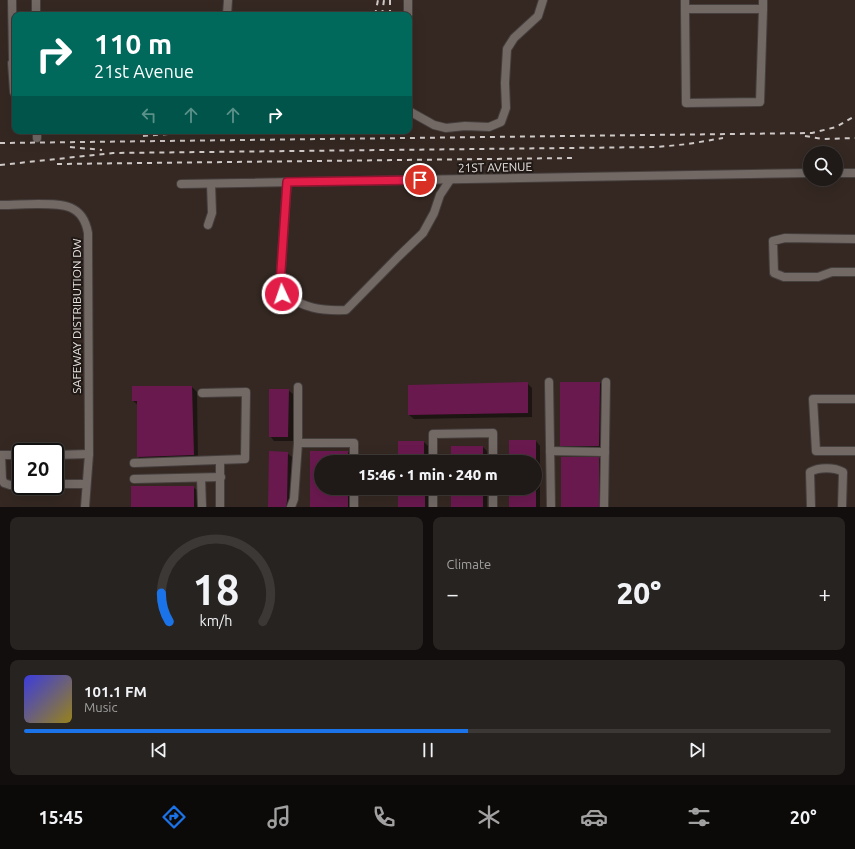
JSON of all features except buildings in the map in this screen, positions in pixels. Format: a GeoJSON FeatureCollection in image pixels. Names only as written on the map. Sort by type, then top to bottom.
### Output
{"type":"FeatureCollection","features":[{"type":"Feature","properties":{"kind":"street"},"geometry":{"type":"LineString","coordinates":[[12,0],[12,12]]}},
{"type":"Feature","properties":{"kind":"street"},"geometry":{"type":"LineString","coordinates":[[36,0],[36,12]]}},
{"type":"Feature","properties":{"kind":"street"},"geometry":{"type":"LineString","coordinates":[[227,12],[228,0]]}},
{"type":"Feature","properties":{"kind":"street"},"geometry":{"type":"LineString","coordinates":[[408,0],[408,12]]}},
{"type":"Feature","properties":{"kind":"street"},"geometry":{"type":"LineString","coordinates":[[412,113],[434,125],[446,128],[465,126],[489,127],[502,122],[506,108],[505,83],[507,49],[514,38],[538,16],[543,0]]}},
{"type":"Feature","properties":{"kind":"street"},"geometry":{"type":"LineString","coordinates":[[685,0],[685,9],[686,103],[760,102],[763,4],[685,9]]}},
{"type":"Feature","properties":{"kind":"street","name":"21ST AVENUE"},"geometry":{"type":"LineString","coordinates":[[181,184],[803,173]]}},
{"type":"Feature","properties":{"kind":"street"},"geometry":{"type":"LineString","coordinates":[[843,173],[855,173]]}},
{"type":"Feature","properties":{"kind":"street"},"geometry":{"type":"LineString","coordinates":[[287,182],[280,285],[282,294],[300,304],[326,311],[346,310],[423,233],[434,213],[440,195],[450,180]]}},
{"type":"Feature","properties":{"kind":"street"},"geometry":{"type":"LineString","coordinates":[[208,225],[212,213],[211,184]]}},
{"type":"Feature","properties":{"kind":"street","name":"SAFEWAY DISTRIBUTION DW"},"geometry":{"type":"LineString","coordinates":[[0,205],[64,205],[79,213],[86,222],[88,233],[89,454]]}},
{"type":"Feature","properties":{"kind":"street"},"geometry":{"type":"LineString","coordinates":[[855,239],[785,238],[773,241],[774,273],[784,276],[818,276],[832,272],[855,272]]}},
{"type":"Feature","properties":{"kind":"street"},"geometry":{"type":"LineString","coordinates":[[550,382],[551,507]]}},
{"type":"Feature","properties":{"kind":"street"},"geometry":{"type":"LineString","coordinates":[[604,507],[606,382]]}},
{"type":"Feature","properties":{"kind":"street"},"geometry":{"type":"LineString","coordinates":[[291,507],[294,499],[298,443],[298,387]]}},
{"type":"Feature","properties":{"kind":"street"},"geometry":{"type":"LineString","coordinates":[[134,463],[245,459],[246,392],[202,393]]}},
{"type":"Feature","properties":{"kind":"street"},"geometry":{"type":"LineString","coordinates":[[855,399],[813,399],[816,451],[855,451]]}},
{"type":"Feature","properties":{"kind":"street"},"geometry":{"type":"LineString","coordinates":[[433,455],[433,434],[493,433],[493,455]]}},
{"type":"Feature","properties":{"kind":"street"},"geometry":{"type":"LineString","coordinates":[[298,443],[354,443],[354,455]]}},
{"type":"Feature","properties":{"kind":"street"},"geometry":{"type":"LineString","coordinates":[[550,451],[605,452]]}},
{"type":"Feature","properties":{"kind":"street"},"geometry":{"type":"LineString","coordinates":[[64,455],[89,454],[85,507]]}},
{"type":"Feature","properties":{"kind":"street"},"geometry":{"type":"LineString","coordinates":[[12,455],[0,455],[2,479],[4,483],[12,485]]}},
{"type":"Feature","properties":{"kind":"street"},"geometry":{"type":"LineString","coordinates":[[220,461],[220,507]]}},
{"type":"Feature","properties":{"kind":"street"},"geometry":{"type":"LineString","coordinates":[[811,507],[810,472],[815,469],[837,468],[843,472],[842,507]]}},
{"type":"Feature","properties":{"kind":"street"},"geometry":{"type":"LineString","coordinates":[[134,479],[221,477]]}},
{"type":"Feature","properties":{"kind":"street"},"geometry":{"type":"LineString","coordinates":[[201,478],[202,507]]}},
{"type":"Feature","properties":{"kind":"street"},"geometry":{"type":"LineString","coordinates":[[64,484],[86,484]]}},
{"type":"Feature","properties":{"kind":"street"},"geometry":{"type":"LineString","coordinates":[[354,495],[354,507]]}},
{"type":"Feature","properties":{"kind":"street"},"geometry":{"type":"LineString","coordinates":[[433,495],[433,507]]}},
{"type":"Feature","properties":{"kind":"street"},"geometry":{"type":"LineString","coordinates":[[493,495],[493,507]]}},
{"type":"Feature","properties":{"kind":"shaded area"},"geometry":{"type":"Polygon","coordinates":[[[0,0],[855,0],[855,507],[0,507],[0,0]]]}},
{"type":"Feature","properties":{"kind":"railway"},"geometry":{"type":"LineString","coordinates":[[376,12],[378,0]]}},
{"type":"Feature","properties":{"kind":"railway"},"geometry":{"type":"LineString","coordinates":[[382,12],[384,0]]}},
{"type":"Feature","properties":{"kind":"railway"},"geometry":{"type":"LineString","coordinates":[[390,0],[390,12]]}},
{"type":"Feature","properties":{"kind":"railway"},"geometry":{"type":"LineString","coordinates":[[0,143],[812,133],[836,127],[855,116]]}},
{"type":"Feature","properties":{"kind":"railway"},"geometry":{"type":"LineString","coordinates":[[143,136],[169,134]]}},
{"type":"Feature","properties":{"kind":"railway"},"geometry":{"type":"LineString","coordinates":[[805,136],[823,139],[855,138]]}},
{"type":"Feature","properties":{"kind":"railway"},"geometry":{"type":"LineString","coordinates":[[0,165],[113,153],[658,147],[723,138]]}},
{"type":"Feature","properties":{"kind":"railway"},"geometry":{"type":"LineString","coordinates":[[70,147],[102,150]]}},
{"type":"Feature","properties":{"kind":"railway"},"geometry":{"type":"LineString","coordinates":[[57,164],[573,158]]}},
{"type":"Feature","properties":{"kind":"route"},"geometry":{"type":"LineString","coordinates":[[282,294],[280,285],[287,182],[420,180]]}}]}
